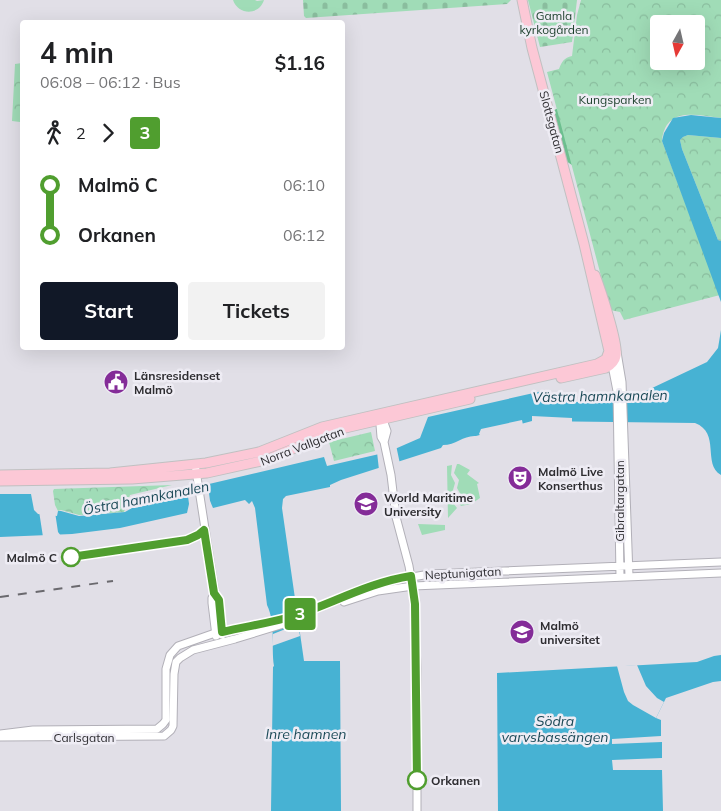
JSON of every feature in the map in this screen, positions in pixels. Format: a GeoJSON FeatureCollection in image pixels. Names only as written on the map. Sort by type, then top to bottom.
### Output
{"type":"FeatureCollection","features":[{"type":"Feature","properties":{"kind":"main road","name":"Slottsgatan"},"geometry":{"type":"LineString","coordinates":[[522,0],[532,48],[613,351]]}},
{"type":"Feature","properties":{"kind":"main road"},"geometry":{"type":"LineString","coordinates":[[598,367],[613,351]]}},
{"type":"Feature","properties":{"kind":"main road"},"geometry":{"type":"LineString","coordinates":[[613,351],[615,360],[613,369]]}},
{"type":"Feature","properties":{"kind":"main road","name":"Norra Vallgatan"},"geometry":{"type":"LineString","coordinates":[[0,475],[110,473],[194,464],[260,452],[322,427],[383,416],[598,367],[613,369]]}},
{"type":"Feature","properties":{"kind":"main road","name":"Norra Vallgatan"},"geometry":{"type":"LineString","coordinates":[[0,482],[196,475],[266,460],[332,432],[383,416]]}},
{"type":"Feature","properties":{"kind":"street"},"geometry":{"type":"LineString","coordinates":[[613,351],[621,369],[620,394]]}},
{"type":"Feature","properties":{"kind":"street"},"geometry":{"type":"LineString","coordinates":[[620,394],[613,369],[621,369]]}},
{"type":"Feature","properties":{"kind":"street","name":"Gibraltargatan"},"geometry":{"type":"LineString","coordinates":[[620,394],[624,566],[620,576]]}},
{"type":"Feature","properties":{"kind":"street"},"geometry":{"type":"LineString","coordinates":[[383,416],[387,431],[384,442],[396,517],[411,576],[415,604],[417,811]]}},
{"type":"Feature","properties":{"kind":"street"},"geometry":{"type":"LineString","coordinates":[[194,464],[214,593],[219,600],[218,632],[220,643]]}},
{"type":"Feature","properties":{"kind":"street","name":"Neptunigatan"},"geometry":{"type":"LineString","coordinates":[[298,617],[382,583],[411,576],[721,562]]}},
{"type":"Feature","properties":{"kind":"street","name":"Gibraltargatan"},"geometry":{"type":"LineString","coordinates":[[624,566],[629,576]]}},
{"type":"Feature","properties":{"kind":"street","name":"Neptunigatan"},"geometry":{"type":"LineString","coordinates":[[167,734],[173,726],[174,674],[177,660],[193,650],[220,643],[369,594],[412,586],[721,573]]}},
{"type":"Feature","properties":{"kind":"street","name":"Neptunigatan"},"geometry":{"type":"LineString","coordinates":[[164,724],[166,714],[166,669],[170,655],[178,646],[218,632],[271,625]]}},
{"type":"Feature","properties":{"kind":"street","name":"Carlsgatan"},"geometry":{"type":"LineString","coordinates":[[0,735],[26,730],[151,730],[157,729],[164,724]]}},
{"type":"Feature","properties":{"kind":"street","name":"Carlsgatan"},"geometry":{"type":"LineString","coordinates":[[0,735],[160,737],[167,734]]}},
{"type":"Feature","properties":{"kind":"green space"},"geometry":{"type":"Polygon","coordinates":[[[233,0],[264,0],[258,9],[248,12],[239,9],[233,0]]]}},
{"type":"Feature","properties":{"kind":"green space","name":"Gamla kyrkogården"},"geometry":{"type":"Polygon","coordinates":[[[303,0],[511,0],[507,4],[306,18],[304,16],[303,0]]]}},
{"type":"Feature","properties":{"kind":"green space","name":"Gamla kyrkogården"},"geometry":{"type":"Polygon","coordinates":[[[528,0],[577,0],[572,42],[540,47],[528,0]]]}},
{"type":"Feature","properties":{"kind":"green space","name":"Kungsparken"},"geometry":{"type":"Polygon","coordinates":[[[581,0],[721,0],[721,118],[684,115],[676,118],[669,122],[664,130],[662,141],[720,295],[624,320],[620,312],[610,310],[547,72],[559,69],[564,60],[572,56],[577,15],[581,0]]]}},
{"type":"Feature","properties":{"kind":"green space"},"geometry":{"type":"Polygon","coordinates":[[[20,63],[20,122],[12,121],[15,64],[20,63]]]}},
{"type":"Feature","properties":{"kind":"green space"},"geometry":{"type":"Polygon","coordinates":[[[563,106],[578,165],[572,165],[566,161],[552,111],[563,106]]]}},
{"type":"Feature","properties":{"kind":"green space"},"geometry":{"type":"Polygon","coordinates":[[[688,135],[721,138],[721,241],[718,240],[682,149],[680,140],[688,135]]]}},
{"type":"Feature","properties":{"kind":"green space"},"geometry":{"type":"Polygon","coordinates":[[[371,432],[375,451],[334,461],[329,442],[371,432]]]}},
{"type":"Feature","properties":{"kind":"green space"},"geometry":{"type":"Polygon","coordinates":[[[457,464],[470,470],[467,474],[479,483],[477,484],[480,498],[471,504],[461,506],[458,502],[461,495],[457,488],[459,480],[454,473],[457,464]]]}},
{"type":"Feature","properties":{"kind":"green space"},"geometry":{"type":"Polygon","coordinates":[[[452,465],[451,475],[455,483],[453,490],[456,495],[453,503],[457,508],[448,518],[447,466],[452,465]]]}},
{"type":"Feature","properties":{"kind":"green space"},"geometry":{"type":"Polygon","coordinates":[[[172,485],[130,495],[124,512],[79,515],[61,510],[58,511],[53,491],[54,489],[172,485]]]}},
{"type":"Feature","properties":{"kind":"green space"},"geometry":{"type":"Polygon","coordinates":[[[418,524],[445,525],[445,530],[422,535],[418,524]]]}},
{"type":"Feature","properties":{"kind":"water"},"geometry":{"type":"Polygon","coordinates":[[[691,115],[721,118],[721,138],[688,135],[680,140],[718,240],[721,241],[721,302],[662,141],[664,133],[673,118],[691,115]]]}},
{"type":"Feature","properties":{"kind":"water","name":"Inre hamnen"},"geometry":{"type":"Polygon","coordinates":[[[721,330],[721,475],[715,470],[707,434],[703,428],[695,423],[532,421],[468,437],[443,445],[441,448],[341,480],[330,485],[330,487],[286,496],[283,499],[282,508],[304,661],[340,661],[341,811],[271,811],[274,666],[272,627],[267,605],[255,508],[252,501],[249,504],[245,500],[213,508],[210,501],[189,504],[187,513],[120,528],[72,534],[0,537],[0,494],[31,494],[34,510],[38,514],[57,516],[58,511],[61,511],[79,516],[125,512],[132,508],[144,506],[143,499],[184,489],[187,491],[208,488],[209,484],[324,457],[327,466],[388,452],[420,438],[428,417],[547,390],[558,399],[574,402],[613,401],[631,398],[707,362],[718,348],[721,330]]]}},
{"type":"Feature","properties":{"kind":"water","name":"Södra varvsbassängen"},"geometry":{"type":"Polygon","coordinates":[[[721,655],[721,681],[666,698],[656,718],[661,720],[661,736],[612,739],[612,744],[662,742],[662,758],[612,760],[613,770],[662,770],[663,811],[498,811],[497,673],[697,662],[721,655]]]}},
{"type":"Feature","properties":{"kind":"pier"},"geometry":{"type":"Polygon","coordinates":[[[532,416],[572,418],[572,425],[569,423],[532,423],[532,416]]]}},
{"type":"Feature","properties":{"kind":"pier"},"geometry":{"type":"Polygon","coordinates":[[[522,420],[523,425],[481,436],[479,434],[481,429],[522,420]]]}},
{"type":"Feature","properties":{"kind":"pier"},"geometry":{"type":"Polygon","coordinates":[[[396,445],[400,464],[379,470],[377,452],[396,445]]]}},
{"type":"Feature","properties":{"kind":"pier"},"geometry":{"type":"Polygon","coordinates":[[[208,486],[211,508],[209,504],[190,506],[190,511],[187,489],[208,486]]]}},
{"type":"Feature","properties":{"kind":"pier"},"geometry":{"type":"Polygon","coordinates":[[[39,511],[55,514],[55,512],[58,532],[61,536],[43,537],[39,511]]]}},
{"type":"Feature","properties":{"kind":"pier"},"geometry":{"type":"Polygon","coordinates":[[[298,624],[300,636],[272,646],[273,634],[298,624]]]}},
{"type":"Feature","properties":{"kind":"pier"},"geometry":{"type":"Polygon","coordinates":[[[637,665],[646,686],[657,698],[664,702],[656,718],[628,701],[624,692],[617,666],[637,665]]]}},
{"type":"Feature","properties":{"kind":"railway"},"geometry":{"type":"LineString","coordinates":[[0,597],[113,581]]}},
{"type":"Feature","properties":{"kind":"bus line","name":"3"},"geometry":{"type":"LineString","coordinates":[[71,557],[187,540],[204,530],[214,593],[219,600],[222,632],[271,623],[388,581],[411,576],[415,604],[417,668],[417,780]]}},
{"type":"Feature","properties":{"kind":"place","name":"Länsresidenset Malmö"},"geometry":{"type":"Point","coordinates":[116,382]}},
{"type":"Feature","properties":{"kind":"place","name":"Malmö Live Konserthus"},"geometry":{"type":"Point","coordinates":[520,478]}},
{"type":"Feature","properties":{"kind":"place","name":"World Maritime University"},"geometry":{"type":"Point","coordinates":[366,504]}},
{"type":"Feature","properties":{"kind":"place","name":"Malmö C"},"geometry":{"type":"Point","coordinates":[71,557]}},
{"type":"Feature","properties":{"kind":"place","name":"Malmö universitet"},"geometry":{"type":"Point","coordinates":[522,632]}},
{"type":"Feature","properties":{"kind":"place","name":"Orkanen"},"geometry":{"type":"Point","coordinates":[417,780]}},
{"type":"Feature","properties":{"kind":"water label","name":"Västra hamnkanalen"},"geometry":{"type":"Point","coordinates":[600,396]}},
{"type":"Feature","properties":{"kind":"water label","name":"Östra hamnkanalen"},"geometry":{"type":"Point","coordinates":[146,498]}}]}
